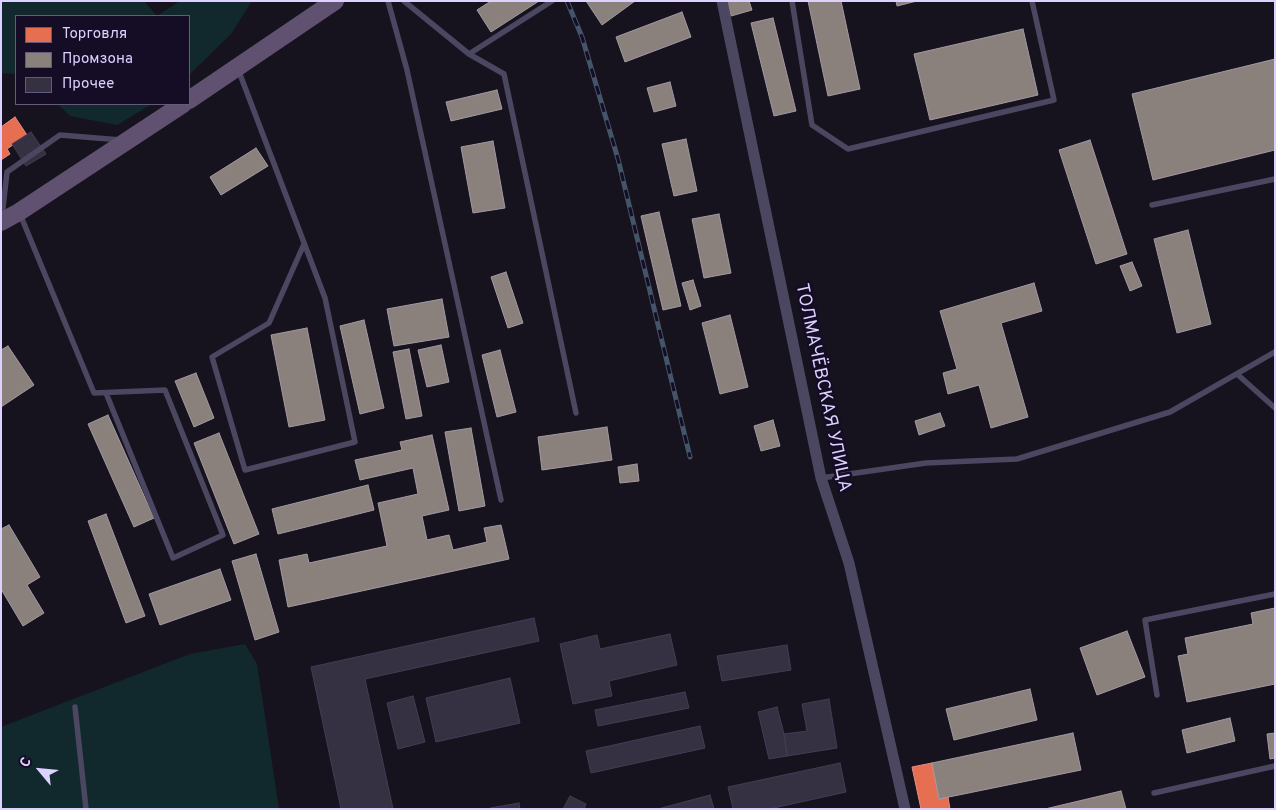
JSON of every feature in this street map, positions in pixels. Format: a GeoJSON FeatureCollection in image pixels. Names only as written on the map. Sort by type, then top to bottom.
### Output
{"type":"FeatureCollection","features":[{"type":"Feature","properties":{"kind":"main road"},"geometry":{"type":"LineString","coordinates":[[190,99],[335,1]]}},
{"type":"Feature","properties":{"kind":"main road"},"geometry":{"type":"LineString","coordinates":[[1,222],[182,105]]}},
{"type":"Feature","properties":{"kind":"street","name":"ТОЛМАЧЁВСКАЯ УЛИЦА"},"geometry":{"type":"LineString","coordinates":[[722,1],[821,478],[849,563],[905,809]]}},
{"type":"Feature","properties":{"kind":"lane"},"geometry":{"type":"LineString","coordinates":[[388,1],[407,70],[501,500]]}},
{"type":"Feature","properties":{"kind":"lane"},"geometry":{"type":"LineString","coordinates":[[404,1],[469,54],[504,74],[576,413]]}},
{"type":"Feature","properties":{"kind":"lane"},"geometry":{"type":"LineString","coordinates":[[469,54],[552,1]]}},
{"type":"Feature","properties":{"kind":"lane"},"geometry":{"type":"LineString","coordinates":[[792,1],[812,125],[848,148],[1054,100],[1032,1]]}},
{"type":"Feature","properties":{"kind":"lane"},"geometry":{"type":"LineString","coordinates":[[237,68],[325,298],[355,442],[245,470],[212,356],[270,322],[304,244]]}},
{"type":"Feature","properties":{"kind":"lane"},"geometry":{"type":"LineString","coordinates":[[1,222],[7,172],[60,136],[128,141]]}},
{"type":"Feature","properties":{"kind":"lane"},"geometry":{"type":"LineString","coordinates":[[1152,205],[1275,179]]}},
{"type":"Feature","properties":{"kind":"lane"},"geometry":{"type":"LineString","coordinates":[[19,212],[94,393],[165,390],[222,535],[173,558],[106,393]]}},
{"type":"Feature","properties":{"kind":"lane"},"geometry":{"type":"LineString","coordinates":[[821,478],[926,463],[1018,459],[1170,412],[1275,352]]}},
{"type":"Feature","properties":{"kind":"lane"},"geometry":{"type":"LineString","coordinates":[[1237,374],[1275,408]]}},
{"type":"Feature","properties":{"kind":"lane"},"geometry":{"type":"LineString","coordinates":[[1157,695],[1144,620],[1275,594]]}},
{"type":"Feature","properties":{"kind":"lane"},"geometry":{"type":"LineString","coordinates":[[75,707],[86,809]]}},
{"type":"Feature","properties":{"kind":"lane"},"geometry":{"type":"LineString","coordinates":[[1154,794],[1275,766]]}},
{"type":"Feature","properties":{"kind":"green space"},"geometry":{"type":"Polygon","coordinates":[[[1,1],[144,1],[156,15],[15,15],[15,74],[1,73],[1,1]]]}},
{"type":"Feature","properties":{"kind":"green space"},"geometry":{"type":"Polygon","coordinates":[[[180,1],[252,1],[231,34],[190,74],[190,15],[159,15],[180,1]]]}},
{"type":"Feature","properties":{"kind":"green space"},"geometry":{"type":"Polygon","coordinates":[[[59,105],[150,105],[117,125],[70,116],[59,105]]]}},
{"type":"Feature","properties":{"kind":"green space"},"geometry":{"type":"Polygon","coordinates":[[[245,644],[257,664],[279,809],[1,809],[1,727],[190,654],[245,644]]]}},
{"type":"Feature","properties":{"kind":"building: Торговля"},"geometry":{"type":"Polygon","coordinates":[[[15,117],[27,135],[7,149],[10,154],[1,160],[1,127],[15,117]]]}},
{"type":"Feature","properties":{"kind":"building: Торговля"},"geometry":{"type":"Polygon","coordinates":[[[932,763],[939,799],[948,797],[950,809],[921,809],[912,767],[932,763]]]}},
{"type":"Feature","properties":{"kind":"building: Промзона"},"geometry":{"type":"Polygon","coordinates":[[[491,1],[539,1],[491,32],[477,10],[491,1]]]}},
{"type":"Feature","properties":{"kind":"building: Промзона"},"geometry":{"type":"Polygon","coordinates":[[[586,1],[635,1],[602,25],[586,1]]]}},
{"type":"Feature","properties":{"kind":"building: Промзона"},"geometry":{"type":"Polygon","coordinates":[[[727,1],[749,1],[752,10],[731,16],[727,1]]]}},
{"type":"Feature","properties":{"kind":"building: Промзона"},"geometry":{"type":"Polygon","coordinates":[[[808,1],[841,1],[860,89],[828,96],[808,1]]]}},
{"type":"Feature","properties":{"kind":"building: Промзона"},"geometry":{"type":"Polygon","coordinates":[[[896,1],[917,1],[897,6],[896,1]]]}},
{"type":"Feature","properties":{"kind":"building: Промзона"},"geometry":{"type":"Polygon","coordinates":[[[682,12],[691,37],[625,62],[616,37],[682,12]]]}},
{"type":"Feature","properties":{"kind":"building: Промзона"},"geometry":{"type":"Polygon","coordinates":[[[773,18],[796,111],[774,116],[751,23],[773,18]]]}},
{"type":"Feature","properties":{"kind":"building: Промзона"},"geometry":{"type":"Polygon","coordinates":[[[1023,29],[1038,95],[930,120],[914,54],[1023,29]]]}},
{"type":"Feature","properties":{"kind":"building: Промзона"},"geometry":{"type":"Polygon","coordinates":[[[1275,59],[1275,150],[1153,180],[1132,94],[1275,59]]]}},
{"type":"Feature","properties":{"kind":"building: Промзона"},"geometry":{"type":"Polygon","coordinates":[[[670,82],[676,106],[654,112],[647,88],[670,82]]]}},
{"type":"Feature","properties":{"kind":"building: Промзона"},"geometry":{"type":"Polygon","coordinates":[[[497,90],[502,109],[451,121],[446,102],[497,90]]]}},
{"type":"Feature","properties":{"kind":"building: Промзона"},"geometry":{"type":"Polygon","coordinates":[[[686,139],[697,191],[674,196],[662,144],[686,139]]]}},
{"type":"Feature","properties":{"kind":"building: Промзона"},"geometry":{"type":"Polygon","coordinates":[[[1090,140],[1127,254],[1096,264],[1059,150],[1090,140]]]}},
{"type":"Feature","properties":{"kind":"building: Промзона"},"geometry":{"type":"Polygon","coordinates":[[[493,141],[505,208],[473,213],[461,147],[493,141]]]}},
{"type":"Feature","properties":{"kind":"building: Промзона"},"geometry":{"type":"Polygon","coordinates":[[[256,148],[268,166],[221,195],[210,177],[256,148]]]}},
{"type":"Feature","properties":{"kind":"building: Промзона"},"geometry":{"type":"Polygon","coordinates":[[[659,212],[681,306],[663,310],[641,216],[659,212]]]}},
{"type":"Feature","properties":{"kind":"building: Промзона"},"geometry":{"type":"Polygon","coordinates":[[[719,214],[731,273],[704,278],[692,219],[719,214]]]}},
{"type":"Feature","properties":{"kind":"building: Промзона"},"geometry":{"type":"Polygon","coordinates":[[[1188,230],[1211,324],[1177,333],[1154,239],[1188,230]]]}},
{"type":"Feature","properties":{"kind":"building: Промзона"},"geometry":{"type":"Polygon","coordinates":[[[1132,262],[1142,286],[1130,291],[1120,266],[1132,262]]]}},
{"type":"Feature","properties":{"kind":"building: Промзона"},"geometry":{"type":"Polygon","coordinates":[[[506,272],[523,323],[508,328],[491,277],[506,272]]]}},
{"type":"Feature","properties":{"kind":"building: Промзона"},"geometry":{"type":"Polygon","coordinates":[[[693,280],[701,306],[690,310],[682,283],[693,280]]]}},
{"type":"Feature","properties":{"kind":"building: Промзона"},"geometry":{"type":"Polygon","coordinates":[[[1034,283],[1042,311],[1001,323],[1028,417],[991,428],[979,385],[948,394],[943,373],[957,369],[940,311],[1034,283]]]}},
{"type":"Feature","properties":{"kind":"building: Промзона"},"geometry":{"type":"Polygon","coordinates":[[[442,299],[449,337],[394,346],[387,309],[442,299]]]}},
{"type":"Feature","properties":{"kind":"building: Промзона"},"geometry":{"type":"Polygon","coordinates":[[[730,315],[748,387],[720,394],[702,323],[730,315]]]}},
{"type":"Feature","properties":{"kind":"building: Промзона"},"geometry":{"type":"Polygon","coordinates":[[[364,320],[384,408],[360,414],[340,326],[364,320]]]}},
{"type":"Feature","properties":{"kind":"building: Промзона"},"geometry":{"type":"Polygon","coordinates":[[[307,328],[325,420],[289,427],[271,335],[307,328]]]}},
{"type":"Feature","properties":{"kind":"building: Промзона"},"geometry":{"type":"Polygon","coordinates":[[[441,345],[449,382],[427,387],[418,350],[441,345]]]}},
{"type":"Feature","properties":{"kind":"building: Промзона"},"geometry":{"type":"Polygon","coordinates":[[[8,346],[34,385],[1,407],[1,350],[8,346]]]}},
{"type":"Feature","properties":{"kind":"building: Промзона"},"geometry":{"type":"Polygon","coordinates":[[[409,349],[422,416],[406,419],[393,352],[409,349]]]}},
{"type":"Feature","properties":{"kind":"building: Промзона"},"geometry":{"type":"Polygon","coordinates":[[[500,350],[516,412],[497,417],[482,355],[500,350]]]}},
{"type":"Feature","properties":{"kind":"building: Промзона"},"geometry":{"type":"Polygon","coordinates":[[[196,373],[214,418],[194,427],[175,381],[196,373]]]}},
{"type":"Feature","properties":{"kind":"building: Промзона"},"geometry":{"type":"Polygon","coordinates":[[[940,413],[945,426],[919,435],[915,421],[940,413]]]}},
{"type":"Feature","properties":{"kind":"building: Промзона"},"geometry":{"type":"Polygon","coordinates":[[[108,415],[154,518],[134,527],[88,424],[108,415]]]}},
{"type":"Feature","properties":{"kind":"building: Промзона"},"geometry":{"type":"Polygon","coordinates":[[[773,420],[780,446],[761,451],[754,426],[773,420]]]}},
{"type":"Feature","properties":{"kind":"building: Промзона"},"geometry":{"type":"Polygon","coordinates":[[[607,427],[612,460],[542,470],[538,437],[607,427]]]}},
{"type":"Feature","properties":{"kind":"building: Промзона"},"geometry":{"type":"Polygon","coordinates":[[[471,428],[485,506],[459,511],[445,432],[471,428]]]}},
{"type":"Feature","properties":{"kind":"building: Промзона"},"geometry":{"type":"Polygon","coordinates":[[[219,433],[259,534],[234,544],[194,443],[219,433]]]}},
{"type":"Feature","properties":{"kind":"building: Промзона"},"geometry":{"type":"Polygon","coordinates":[[[432,435],[449,510],[422,516],[427,540],[449,535],[453,550],[487,542],[484,528],[501,525],[509,559],[288,607],[279,560],[307,554],[309,563],[387,546],[378,503],[418,494],[413,468],[360,480],[355,460],[402,450],[400,442],[432,435]]]}},
{"type":"Feature","properties":{"kind":"building: Промзона"},"geometry":{"type":"Polygon","coordinates":[[[637,464],[639,481],[620,483],[618,467],[637,464]]]}},
{"type":"Feature","properties":{"kind":"building: Промзона"},"geometry":{"type":"Polygon","coordinates":[[[368,485],[374,510],[278,534],[272,509],[368,485]]]}},
{"type":"Feature","properties":{"kind":"building: Промзона"},"geometry":{"type":"Polygon","coordinates":[[[106,514],[145,616],[126,623],[88,521],[106,514]]]}},
{"type":"Feature","properties":{"kind":"building: Промзона"},"geometry":{"type":"Polygon","coordinates":[[[9,525],[40,577],[27,585],[44,613],[23,626],[1,589],[1,529],[9,525]]]}},
{"type":"Feature","properties":{"kind":"building: Промзона"},"geometry":{"type":"Polygon","coordinates":[[[256,554],[279,632],[255,640],[232,561],[256,554]]]}},
{"type":"Feature","properties":{"kind":"building: Промзона"},"geometry":{"type":"Polygon","coordinates":[[[220,569],[231,600],[160,625],[149,594],[220,569]]]}},
{"type":"Feature","properties":{"kind":"building: Промзона"},"geometry":{"type":"Polygon","coordinates":[[[1275,608],[1275,684],[1187,702],[1178,656],[1188,654],[1185,638],[1253,624],[1251,613],[1275,608]]]}},
{"type":"Feature","properties":{"kind":"building: Промзона"},"geometry":{"type":"Polygon","coordinates":[[[1127,631],[1145,677],[1097,695],[1080,648],[1127,631]]]}},
{"type":"Feature","properties":{"kind":"building: Промзона"},"geometry":{"type":"Polygon","coordinates":[[[1030,689],[1037,720],[954,740],[946,709],[1030,689]]]}},
{"type":"Feature","properties":{"kind":"building: Промзона"},"geometry":{"type":"Polygon","coordinates":[[[1230,718],[1235,741],[1187,753],[1182,730],[1230,718]]]}},
{"type":"Feature","properties":{"kind":"building: Промзона"},"geometry":{"type":"Polygon","coordinates":[[[1073,733],[1081,770],[939,799],[932,763],[1073,733]]]}},
{"type":"Feature","properties":{"kind":"building: Промзона"},"geometry":{"type":"Polygon","coordinates":[[[1275,733],[1275,758],[1270,759],[1267,734],[1275,733]]]}},
{"type":"Feature","properties":{"kind":"building: Промзона"},"geometry":{"type":"Polygon","coordinates":[[[1121,791],[1126,809],[1045,809],[1121,791]]]}},
{"type":"Feature","properties":{"kind":"building: Прочее"},"geometry":{"type":"Polygon","coordinates":[[[31,132],[46,154],[26,166],[12,144],[31,132]]]}},
{"type":"Feature","properties":{"kind":"building: Прочее"},"geometry":{"type":"Polygon","coordinates":[[[534,618],[539,641],[365,679],[393,809],[341,809],[311,667],[534,618]]]}},
{"type":"Feature","properties":{"kind":"building: Прочее"},"geometry":{"type":"Polygon","coordinates":[[[670,634],[677,665],[609,681],[612,696],[573,704],[560,644],[597,635],[600,649],[670,634]]]}},
{"type":"Feature","properties":{"kind":"building: Прочее"},"geometry":{"type":"Polygon","coordinates":[[[787,645],[791,670],[722,681],[717,656],[787,645]]]}},
{"type":"Feature","properties":{"kind":"building: Прочее"},"geometry":{"type":"Polygon","coordinates":[[[510,678],[520,723],[436,742],[426,698],[510,678]]]}},
{"type":"Feature","properties":{"kind":"building: Прочее"},"geometry":{"type":"Polygon","coordinates":[[[685,692],[689,708],[598,726],[595,710],[685,692]]]}},
{"type":"Feature","properties":{"kind":"building: Прочее"},"geometry":{"type":"Polygon","coordinates":[[[413,696],[425,742],[398,749],[387,703],[413,696]]]}},
{"type":"Feature","properties":{"kind":"building: Прочее"},"geometry":{"type":"Polygon","coordinates":[[[829,699],[837,748],[787,756],[784,734],[807,731],[802,704],[829,699]]]}},
{"type":"Feature","properties":{"kind":"building: Прочее"},"geometry":{"type":"Polygon","coordinates":[[[777,707],[787,756],[769,759],[758,712],[777,707]]]}},
{"type":"Feature","properties":{"kind":"building: Прочее"},"geometry":{"type":"Polygon","coordinates":[[[700,726],[705,748],[591,773],[586,751],[700,726]]]}},
{"type":"Feature","properties":{"kind":"building: Прочее"},"geometry":{"type":"Polygon","coordinates":[[[840,763],[846,792],[769,809],[733,809],[728,787],[840,763]]]}},
{"type":"Feature","properties":{"kind":"building: Прочее"},"geometry":{"type":"Polygon","coordinates":[[[710,795],[714,809],[658,809],[710,795]]]}},
{"type":"Feature","properties":{"kind":"building: Прочее"},"geometry":{"type":"Polygon","coordinates":[[[570,796],[586,804],[584,809],[563,809],[570,796]]]}},
{"type":"Feature","properties":{"kind":"building: Прочее"},"geometry":{"type":"Polygon","coordinates":[[[519,803],[520,809],[490,809],[490,808],[519,803]]]}},
{"type":"Feature","properties":{"kind":"railway"},"geometry":{"type":"LineString","coordinates":[[567,1],[582,37],[618,159],[690,457]]}}]}
